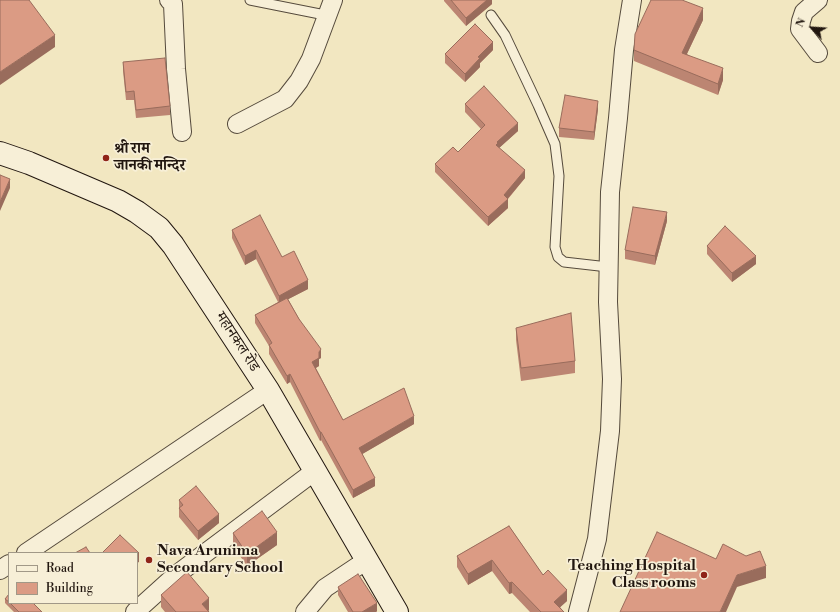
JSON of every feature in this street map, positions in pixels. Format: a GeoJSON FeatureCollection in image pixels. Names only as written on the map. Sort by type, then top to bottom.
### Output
{"type":"FeatureCollection","features":[{"type":"Feature","properties":{"kind":"main road","name":"महानकल रोड"},"geometry":{"type":"LineString","coordinates":[[0,154],[29,163],[118,200],[138,212],[159,228],[174,245],[268,390],[397,612]]}},
{"type":"Feature","properties":{"kind":"street"},"geometry":{"type":"LineString","coordinates":[[169,0],[173,4],[176,69],[182,132]]}},
{"type":"Feature","properties":{"kind":"street"},"geometry":{"type":"LineString","coordinates":[[578,612],[596,539],[610,431],[612,379],[608,302],[608,267],[610,192],[624,50],[632,0]]}},
{"type":"Feature","properties":{"kind":"street"},"geometry":{"type":"LineString","coordinates":[[818,0],[804,12],[800,29],[818,53]]}},
{"type":"Feature","properties":{"kind":"street"},"geometry":{"type":"LineString","coordinates":[[237,124],[285,99],[299,81],[311,59],[330,8]]}},
{"type":"Feature","properties":{"kind":"street"},"geometry":{"type":"LineString","coordinates":[[27,552],[268,390]]}},
{"type":"Feature","properties":{"kind":"street"},"geometry":{"type":"LineString","coordinates":[[135,612],[176,575],[315,471]]}},
{"type":"Feature","properties":{"kind":"street"},"geometry":{"type":"LineString","coordinates":[[305,612],[325,588],[367,560]]}},
{"type":"Feature","properties":{"kind":"lane"},"geometry":{"type":"LineString","coordinates":[[250,0],[320,14],[330,8]]}},
{"type":"Feature","properties":{"kind":"lane"},"geometry":{"type":"LineString","coordinates":[[491,15],[505,35],[555,144],[559,176],[555,248],[558,257],[564,262],[608,267]]}},
{"type":"Feature","properties":{"kind":"building"},"geometry":{"type":"Polygon","coordinates":[[[0,0],[29,0],[55,35],[0,72],[0,0]]]}},
{"type":"Feature","properties":{"kind":"building"},"geometry":{"type":"Polygon","coordinates":[[[451,0],[487,0],[466,18],[451,0]]]}},
{"type":"Feature","properties":{"kind":"building"},"geometry":{"type":"Polygon","coordinates":[[[651,0],[682,0],[703,8],[682,53],[723,68],[718,84],[634,50],[635,34],[651,0]]]}},
{"type":"Feature","properties":{"kind":"building"},"geometry":{"type":"Polygon","coordinates":[[[475,24],[493,42],[478,57],[480,58],[465,74],[445,54],[475,24]]]}},
{"type":"Feature","properties":{"kind":"building"},"geometry":{"type":"Polygon","coordinates":[[[165,58],[170,106],[136,110],[134,91],[126,92],[123,62],[165,58]]]}},
{"type":"Feature","properties":{"kind":"building"},"geometry":{"type":"Polygon","coordinates":[[[484,86],[518,123],[497,142],[498,143],[496,145],[525,170],[504,195],[508,199],[488,217],[435,164],[453,147],[458,152],[485,125],[465,104],[484,86]]]}},
{"type":"Feature","properties":{"kind":"building"},"geometry":{"type":"Polygon","coordinates":[[[565,95],[598,101],[594,132],[559,128],[565,95]]]}},
{"type":"Feature","properties":{"kind":"building"},"geometry":{"type":"Polygon","coordinates":[[[0,175],[10,179],[0,202],[0,175]]]}},
{"type":"Feature","properties":{"kind":"building"},"geometry":{"type":"Polygon","coordinates":[[[633,207],[667,212],[655,256],[625,250],[633,207]]]}},
{"type":"Feature","properties":{"kind":"building"},"geometry":{"type":"Polygon","coordinates":[[[260,215],[282,257],[294,251],[308,280],[279,296],[256,250],[245,256],[232,230],[260,215]]]}},
{"type":"Feature","properties":{"kind":"building"},"geometry":{"type":"Polygon","coordinates":[[[725,226],[756,256],[732,273],[707,246],[725,226]]]}},
{"type":"Feature","properties":{"kind":"building"},"geometry":{"type":"Polygon","coordinates":[[[287,298],[299,319],[321,349],[319,352],[319,358],[312,362],[343,420],[404,388],[414,416],[359,448],[375,478],[353,490],[320,432],[290,374],[287,376],[269,345],[272,343],[255,315],[287,298]]]}},
{"type":"Feature","properties":{"kind":"building"},"geometry":{"type":"Polygon","coordinates":[[[571,313],[575,361],[521,368],[516,328],[571,313]]]}},
{"type":"Feature","properties":{"kind":"building"},"geometry":{"type":"Polygon","coordinates":[[[196,486],[219,514],[198,531],[179,508],[183,505],[179,500],[196,486]]]}},
{"type":"Feature","properties":{"kind":"building"},"geometry":{"type":"Polygon","coordinates":[[[262,511],[277,532],[247,554],[233,533],[262,511]]]}},
{"type":"Feature","properties":{"kind":"building"},"geometry":{"type":"Polygon","coordinates":[[[509,526],[543,575],[548,570],[567,590],[554,602],[564,612],[541,612],[512,582],[509,583],[492,560],[468,574],[457,556],[509,526]]]}},
{"type":"Feature","properties":{"kind":"building","name":"Teaching Hospital Class rooms"},"geometry":{"type":"Polygon","coordinates":[[[657,532],[716,559],[723,544],[746,556],[760,551],[766,566],[737,575],[720,612],[620,612],[657,532]]]}},
{"type":"Feature","properties":{"kind":"building"},"geometry":{"type":"Polygon","coordinates":[[[120,535],[138,552],[103,552],[120,535]]]}},
{"type":"Feature","properties":{"kind":"building"},"geometry":{"type":"Polygon","coordinates":[[[86,547],[89,552],[77,552],[86,547]]]}},
{"type":"Feature","properties":{"kind":"building"},"geometry":{"type":"Polygon","coordinates":[[[187,572],[209,598],[202,604],[209,612],[176,612],[161,595],[187,572]]]}},
{"type":"Feature","properties":{"kind":"building"},"geometry":{"type":"Polygon","coordinates":[[[358,574],[377,603],[362,612],[353,612],[338,587],[358,574]]]}},
{"type":"Feature","properties":{"kind":"building"},"geometry":{"type":"Polygon","coordinates":[[[11,604],[34,604],[42,612],[19,612],[11,604]]]}},
{"type":"Feature","properties":{"kind":"place","name":"श्री राम जानकी मन्दिर"},"geometry":{"type":"Point","coordinates":[106,158]}},
{"type":"Feature","properties":{"kind":"place","name":"Nava Arunima Secondary School"},"geometry":{"type":"Point","coordinates":[149,560]}},
{"type":"Feature","properties":{"kind":"place","name":"Teaching Hospital Class rooms"},"geometry":{"type":"Point","coordinates":[704,575]}}]}
